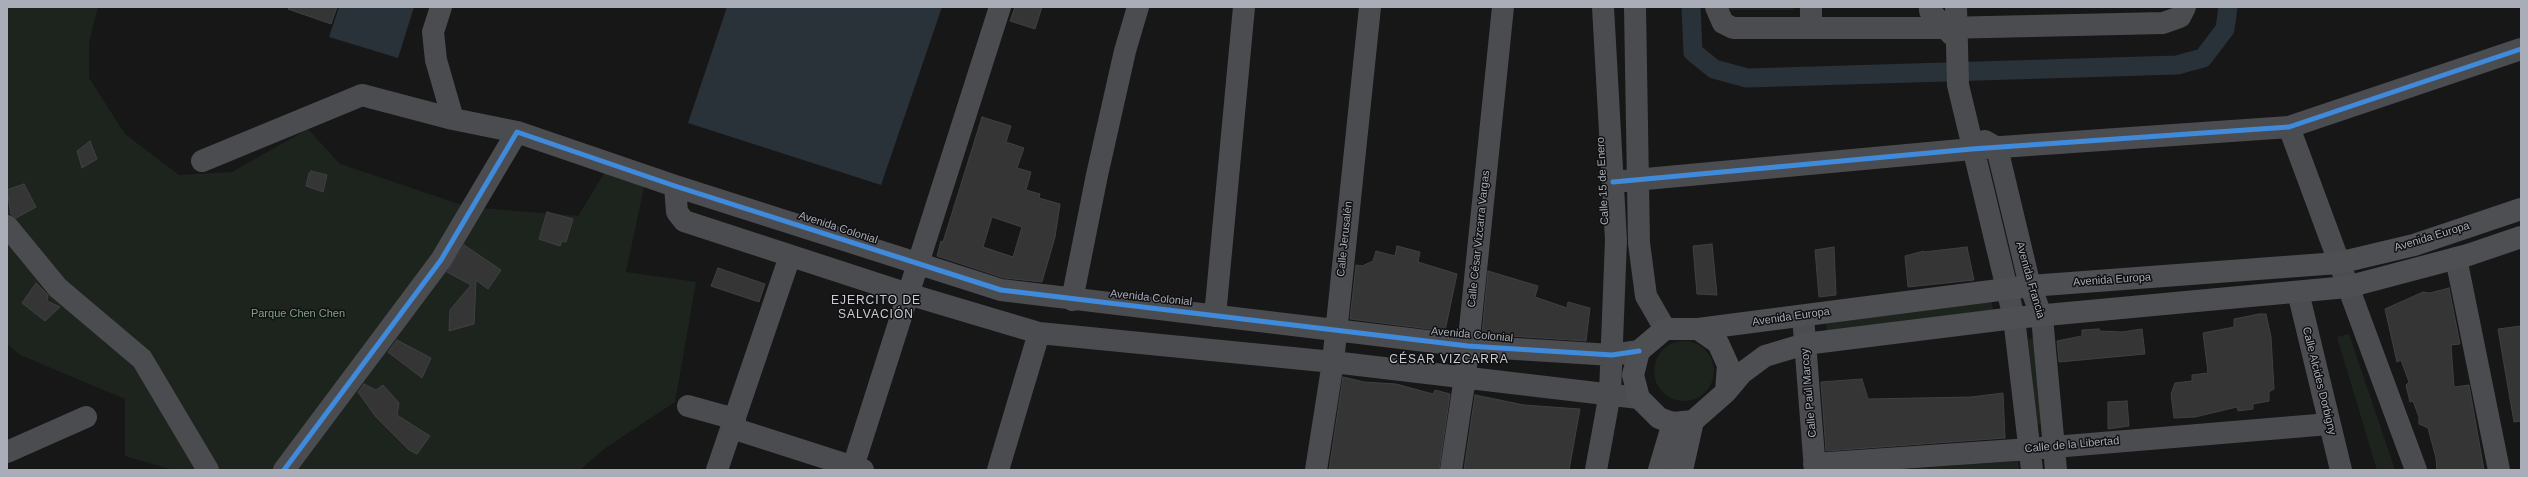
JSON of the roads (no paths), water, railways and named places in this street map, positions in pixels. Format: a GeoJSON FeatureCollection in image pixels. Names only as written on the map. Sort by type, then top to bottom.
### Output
{"type":"FeatureCollection","features":[{"type":"Feature","properties":{"kind":"main road","name":"Avenida Europa"},"geometry":{"type":"LineString","coordinates":[[1698,329],[2008,291],[2030,286],[2338,263],[2414,245],[2521,209]]}},
{"type":"Feature","properties":{"kind":"main road"},"geometry":{"type":"LineString","coordinates":[[1659,470],[1683,422],[1726,392],[1742,374],[1765,356],[1805,344],[2014,318],[2042,317],[2347,287],[2456,258],[2521,237]]}},
{"type":"Feature","properties":{"kind":"main road"},"geometry":{"type":"LineString","coordinates":[[1683,422],[1659,418],[1639,398],[1633,375],[1639,351],[1665,329],[1698,329],[1718,343],[1728,365],[1726,392]]}},
{"type":"Feature","properties":{"kind":"main road"},"geometry":{"type":"LineString","coordinates":[[1682,470],[1683,422]]}},
{"type":"Feature","properties":{"kind":"street"},"geometry":{"type":"LineString","coordinates":[[441,7],[432,32],[436,60],[453,119]]}},
{"type":"Feature","properties":{"kind":"street"},"geometry":{"type":"LineString","coordinates":[[688,406],[858,468],[908,294],[1000,7]]}},
{"type":"Feature","properties":{"kind":"street"},"geometry":{"type":"LineString","coordinates":[[1072,300],[1125,50],[1138,7]]}},
{"type":"Feature","properties":{"kind":"street"},"geometry":{"type":"LineString","coordinates":[[1215,316],[1244,7]]}},
{"type":"Feature","properties":{"kind":"street","name":"Calle Jerusalén"},"geometry":{"type":"LineString","coordinates":[[1316,470],[1333,362],[1370,7]]}},
{"type":"Feature","properties":{"kind":"street","name":"Calle César Vizcarra Vargas"},"geometry":{"type":"LineString","coordinates":[[1450,470],[1465,377],[1503,7]]}},
{"type":"Feature","properties":{"kind":"street","name":"Calle 15 de Enero"},"geometry":{"type":"LineString","coordinates":[[1596,470],[1610,393],[1616,240],[1603,7]]}},
{"type":"Feature","properties":{"kind":"street"},"geometry":{"type":"LineString","coordinates":[[1635,7],[1639,243],[1646,296],[1665,329]]}},
{"type":"Feature","properties":{"kind":"street"},"geometry":{"type":"LineString","coordinates":[[1716,7],[1723,23],[1733,28],[1811,17],[1954,32],[2163,23],[2180,17],[2185,7]]}},
{"type":"Feature","properties":{"kind":"street"},"geometry":{"type":"LineString","coordinates":[[1930,7],[1930,11],[1954,32]]}},
{"type":"Feature","properties":{"kind":"street","name":"Avenida Francia"},"geometry":{"type":"LineString","coordinates":[[1954,32],[1958,85],[2014,318],[2031,460]]}},
{"type":"Feature","properties":{"kind":"street"},"geometry":{"type":"LineString","coordinates":[[1613,182],[1971,140],[1997,148],[2288,127],[2521,49]]}},
{"type":"Feature","properties":{"kind":"street","name":"Avenida Colonial"},"geometry":{"type":"LineString","coordinates":[[202,161],[362,95],[453,119],[517,132],[675,186],[918,265],[1002,290],[1072,300],[1468,346],[1612,355],[1639,351]]}},
{"type":"Feature","properties":{"kind":"street"},"geometry":{"type":"LineString","coordinates":[[2288,127],[2416,470]]}},
{"type":"Feature","properties":{"kind":"street"},"geometry":{"type":"LineString","coordinates":[[284,470],[440,260],[517,132]]}},
{"type":"Feature","properties":{"kind":"street","name":"Avenida Francia"},"geometry":{"type":"LineString","coordinates":[[1997,148],[2030,286],[2042,317],[2056,470]]}},
{"type":"Feature","properties":{"kind":"street"},"geometry":{"type":"LineString","coordinates":[[675,186],[677,212],[684,221],[908,294],[1039,333],[1333,362],[1610,393],[1639,398]]}},
{"type":"Feature","properties":{"kind":"street"},"geometry":{"type":"LineString","coordinates":[[7,226],[58,288],[142,359],[208,470]]}},
{"type":"Feature","properties":{"kind":"street"},"geometry":{"type":"LineString","coordinates":[[716,470],[734,424],[790,256]]}},
{"type":"Feature","properties":{"kind":"street"},"geometry":{"type":"LineString","coordinates":[[2456,258],[2499,470]]}},
{"type":"Feature","properties":{"kind":"street","name":"Calle Alcides Dorbigny"},"geometry":{"type":"LineString","coordinates":[[2298,292],[2341,470]]}},
{"type":"Feature","properties":{"kind":"street"},"geometry":{"type":"LineString","coordinates":[[1133,342],[1138,307]]}},
{"type":"Feature","properties":{"kind":"street","name":"Calle Paúl Marcoy"},"geometry":{"type":"LineString","coordinates":[[1803,316],[1814,467]]}},
{"type":"Feature","properties":{"kind":"street"},"geometry":{"type":"LineString","coordinates":[[998,470],[1039,333]]}},
{"type":"Feature","properties":{"kind":"street"},"geometry":{"type":"LineString","coordinates":[[7,452],[86,417]]}},
{"type":"Feature","properties":{"kind":"street","name":"Calle de la Libertad"},"geometry":{"type":"LineString","coordinates":[[1814,467],[2031,460],[2054,446],[2329,424]]}},
{"type":"Feature","properties":{"kind":"waterway"},"geometry":{"type":"LineString","coordinates":[[1691,7],[1693,52],[1714,69],[1747,78],[2177,65],[2203,58],[2225,29],[2228,7]]}},
{"type":"Feature","properties":{"kind":"district","name":"EJERCITO DE SALVACIÓN"},"geometry":{"type":"Point","coordinates":[876,308]}},
{"type":"Feature","properties":{"kind":"district","name":"CÉSAR VIZCARRA"},"geometry":{"type":"Point","coordinates":[1449,360]}},
{"type":"Feature","properties":{"kind":"park label","name":"Parque Chen Chen"},"geometry":{"type":"Point","coordinates":[298,314]}}]}
